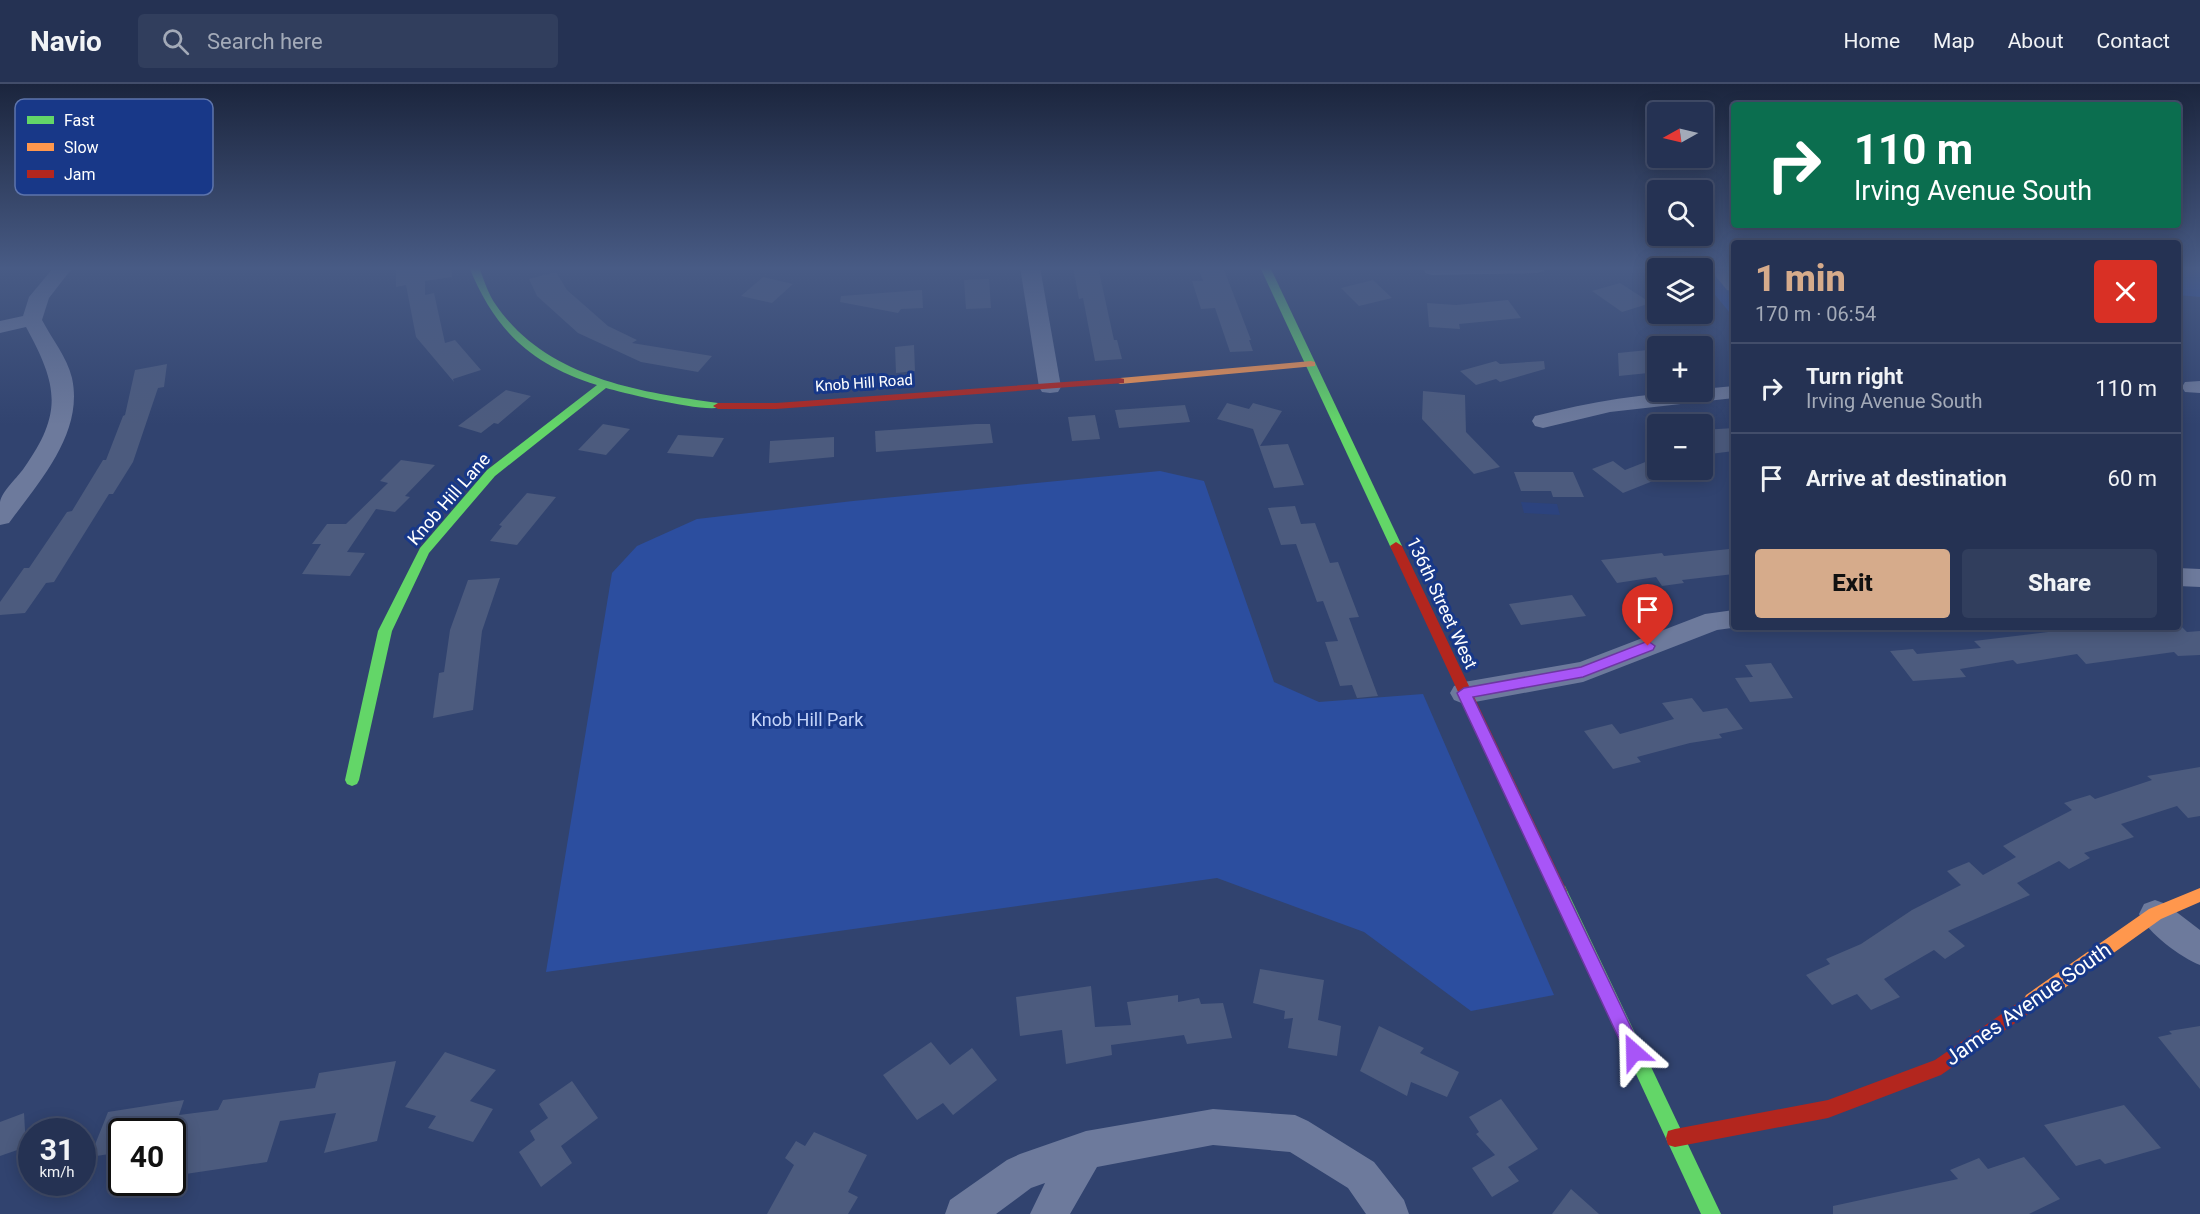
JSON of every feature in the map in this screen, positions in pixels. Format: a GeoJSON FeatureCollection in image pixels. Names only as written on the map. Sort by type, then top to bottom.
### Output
{"type":"FeatureCollection","features":[{"type":"Feature","properties":{"kind":"street"},"geometry":{"type":"LineString","coordinates":[[0,327],[32,320],[61,376],[64,405],[50,445],[2,510]]}},
{"type":"Feature","properties":{"kind":"street","name":"Knob Hill Road"},"geometry":{"type":"LineString","coordinates":[[501,320],[507,329],[545,359],[603,385],[674,401],[759,407],[1050,387],[1311,364]]}},
{"type":"Feature","properties":{"kind":"street"},"geometry":{"type":"LineString","coordinates":[[1039,320],[1050,387]]}},
{"type":"Feature","properties":{"kind":"street","name":"136th Street West"},"geometry":{"type":"LineString","coordinates":[[1290,320],[1711,1214]]}},
{"type":"Feature","properties":{"kind":"street","name":"Knob Hill Lane"},"geometry":{"type":"LineString","coordinates":[[352,780],[385,631],[424,551],[491,472],[603,385]]}},
{"type":"Feature","properties":{"kind":"street"},"geometry":{"type":"LineString","coordinates":[[1543,422],[1611,405],[1731,392]]}},
{"type":"Feature","properties":{"kind":"street"},"geometry":{"type":"LineString","coordinates":[[2181,577],[2200,578]]}},
{"type":"Feature","properties":{"kind":"street"},"geometry":{"type":"LineString","coordinates":[[1464,693],[1583,672],[1714,621],[1731,619]]}},
{"type":"Feature","properties":{"kind":"street","name":"James Avenue South"},"geometry":{"type":"LineString","coordinates":[[1675,1138],[1828,1108],[1941,1066],[2155,914],[2200,895]]}},
{"type":"Feature","properties":{"kind":"street"},"geometry":{"type":"LineString","coordinates":[[2155,914],[2200,950]]}},
{"type":"Feature","properties":{"kind":"street"},"geometry":{"type":"LineString","coordinates":[[964,1214],[1020,1173],[1086,1150],[1213,1127],[1295,1134],[1361,1175],[1390,1214]]}},
{"type":"Feature","properties":{"kind":"street"},"geometry":{"type":"LineString","coordinates":[[1049,1214],[1086,1150]]}},
{"type":"Feature","properties":{"kind":"green space","name":"Knob Hill Park"},"geometry":{"type":"Polygon","coordinates":[[[1160,471],[1204,481],[1274,682],[1319,702],[1423,694],[1554,995],[1471,1011],[1364,932],[1217,878],[546,972],[612,573],[637,546],[697,519],[853,501],[1160,471]]]}},
{"type":"Feature","properties":{"kind":"shaded area"},"geometry":{"type":"Polygon","coordinates":[[[1521,502],[1557,504],[1560,515],[1524,513],[1521,502]]]}},
{"type":"Feature","properties":{"kind":"building"},"geometry":{"type":"Polygon","coordinates":[[[413,320],[440,320],[445,343],[455,340],[481,370],[453,379],[454,382],[416,337],[413,320]]]}},
{"type":"Feature","properties":{"kind":"building"},"geometry":{"type":"Polygon","coordinates":[[[563,320],[601,320],[608,326],[637,340],[632,343],[712,356],[698,372],[641,362],[578,333],[563,320]]]}},
{"type":"Feature","properties":{"kind":"building"},"geometry":{"type":"Polygon","coordinates":[[[1087,320],[1110,320],[1114,340],[1117,340],[1122,359],[1095,361],[1087,320]]]}},
{"type":"Feature","properties":{"kind":"building"},"geometry":{"type":"Polygon","coordinates":[[[1219,320],[1243,320],[1253,351],[1230,352],[1219,320]]]}},
{"type":"Feature","properties":{"kind":"building"},"geometry":{"type":"Polygon","coordinates":[[[1428,320],[1503,320],[1459,324],[1460,329],[1429,327],[1428,320]]]}},
{"type":"Feature","properties":{"kind":"building"},"geometry":{"type":"Polygon","coordinates":[[[914,345],[915,371],[896,373],[895,347],[914,345]]]}},
{"type":"Feature","properties":{"kind":"building"},"geometry":{"type":"Polygon","coordinates":[[[1647,350],[1647,373],[1619,376],[1618,353],[1647,350]]]}},
{"type":"Feature","properties":{"kind":"building"},"geometry":{"type":"Polygon","coordinates":[[[1496,361],[1500,364],[1544,361],[1545,369],[1500,382],[1496,379],[1476,385],[1460,371],[1496,361]]]}},
{"type":"Feature","properties":{"kind":"building"},"geometry":{"type":"Polygon","coordinates":[[[167,364],[164,387],[158,388],[133,462],[113,494],[109,494],[54,582],[46,583],[25,613],[0,615],[0,602],[24,568],[29,568],[67,512],[72,511],[103,460],[106,460],[125,415],[135,370],[167,364]]]}},
{"type":"Feature","properties":{"kind":"building"},"geometry":{"type":"Polygon","coordinates":[[[506,390],[531,396],[498,424],[494,423],[481,433],[458,426],[506,390]]]}},
{"type":"Feature","properties":{"kind":"building"},"geometry":{"type":"Polygon","coordinates":[[[1423,391],[1465,395],[1466,432],[1500,467],[1474,474],[1422,419],[1423,391]]]}},
{"type":"Feature","properties":{"kind":"building"},"geometry":{"type":"Polygon","coordinates":[[[1227,403],[1249,409],[1253,403],[1282,411],[1260,446],[1288,444],[1304,485],[1274,488],[1253,429],[1217,419],[1227,403]]]}},
{"type":"Feature","properties":{"kind":"building"},"geometry":{"type":"Polygon","coordinates":[[[1185,405],[1190,422],[1119,428],[1115,410],[1185,405]]]}},
{"type":"Feature","properties":{"kind":"building"},"geometry":{"type":"Polygon","coordinates":[[[1095,415],[1100,439],[1072,441],[1068,417],[1095,415]]]}},
{"type":"Feature","properties":{"kind":"building"},"geometry":{"type":"Polygon","coordinates":[[[603,424],[630,429],[606,455],[578,450],[603,424]]]}},
{"type":"Feature","properties":{"kind":"building"},"geometry":{"type":"Polygon","coordinates":[[[990,424],[993,443],[876,452],[875,431],[990,424]]]}},
{"type":"Feature","properties":{"kind":"building"},"geometry":{"type":"Polygon","coordinates":[[[1731,428],[1731,451],[1713,454],[1713,429],[1731,428]]]}},
{"type":"Feature","properties":{"kind":"building"},"geometry":{"type":"Polygon","coordinates":[[[678,435],[724,438],[713,457],[667,453],[678,435]]]}},
{"type":"Feature","properties":{"kind":"building"},"geometry":{"type":"Polygon","coordinates":[[[834,437],[834,457],[769,463],[770,441],[834,437]]]}},
{"type":"Feature","properties":{"kind":"building"},"geometry":{"type":"Polygon","coordinates":[[[401,460],[435,465],[405,496],[410,497],[395,512],[376,509],[347,552],[365,553],[350,576],[302,574],[321,544],[312,544],[327,524],[346,524],[388,483],[380,481],[401,460]]]}},
{"type":"Feature","properties":{"kind":"building"},"geometry":{"type":"Polygon","coordinates":[[[1613,461],[1625,470],[1647,461],[1647,480],[1656,480],[1623,493],[1592,469],[1613,461]]]}},
{"type":"Feature","properties":{"kind":"building"},"geometry":{"type":"Polygon","coordinates":[[[1514,472],[1573,472],[1584,497],[1553,497],[1551,491],[1521,491],[1514,472]]]}},
{"type":"Feature","properties":{"kind":"building"},"geometry":{"type":"Polygon","coordinates":[[[527,493],[556,497],[517,545],[490,541],[502,526],[499,525],[527,493]]]}},
{"type":"Feature","properties":{"kind":"building"},"geometry":{"type":"Polygon","coordinates":[[[1295,506],[1301,524],[1315,523],[1330,563],[1338,562],[1359,617],[1349,618],[1378,696],[1357,698],[1352,685],[1340,686],[1325,642],[1338,641],[1323,601],[1317,602],[1296,544],[1281,545],[1268,508],[1295,506]]]}},
{"type":"Feature","properties":{"kind":"building"},"geometry":{"type":"Polygon","coordinates":[[[1729,549],[1731,574],[1682,580],[1684,583],[1662,586],[1656,577],[1617,583],[1601,560],[1662,553],[1664,556],[1729,549]]]}},
{"type":"Feature","properties":{"kind":"building"},"geometry":{"type":"Polygon","coordinates":[[[500,578],[482,631],[473,710],[433,718],[439,673],[444,672],[450,630],[468,580],[500,578]]]}},
{"type":"Feature","properties":{"kind":"building"},"geometry":{"type":"Polygon","coordinates":[[[1572,595],[1586,616],[1521,625],[1509,604],[1572,595]]]}},
{"type":"Feature","properties":{"kind":"building"},"geometry":{"type":"Polygon","coordinates":[[[2182,627],[2187,632],[2200,631],[2200,655],[2178,656],[2174,652],[2086,664],[2077,654],[2017,664],[2013,660],[1960,669],[1966,677],[1913,681],[1890,651],[1913,649],[1917,654],[1981,648],[1974,641],[2064,630],[2181,630],[2182,627]]]}},
{"type":"Feature","properties":{"kind":"building"},"geometry":{"type":"Polygon","coordinates":[[[1771,663],[1793,698],[1750,702],[1735,678],[1753,677],[1745,665],[1771,663]]]}},
{"type":"Feature","properties":{"kind":"building"},"geometry":{"type":"Polygon","coordinates":[[[1692,698],[1703,712],[1727,708],[1743,729],[1719,734],[1722,738],[1690,743],[1637,757],[1641,762],[1613,769],[1584,731],[1612,724],[1620,734],[1674,719],[1662,703],[1692,698]]]}},
{"type":"Feature","properties":{"kind":"building"},"geometry":{"type":"Polygon","coordinates":[[[2200,767],[2200,816],[2188,818],[2177,806],[2121,824],[2134,837],[2084,853],[2090,858],[2069,869],[2059,861],[2017,883],[2030,895],[1948,931],[1965,946],[1945,959],[1934,950],[1884,979],[1900,997],[1871,1010],[1857,994],[1832,1005],[1806,975],[1830,964],[1826,959],[1861,944],[1912,910],[1961,885],[1947,871],[1969,862],[1983,875],[2016,857],[2003,846],[2072,810],[2064,803],[2090,795],[2095,799],[2152,780],[2147,776],[2200,767]]]}},
{"type":"Feature","properties":{"kind":"building"},"geometry":{"type":"Polygon","coordinates":[[[1260,969],[1324,980],[1318,1020],[1341,1026],[1337,1056],[1288,1048],[1293,1018],[1284,1019],[1285,1011],[1253,1003],[1260,969]]]}},
{"type":"Feature","properties":{"kind":"building"},"geometry":{"type":"Polygon","coordinates":[[[1091,986],[1095,1027],[1131,1025],[1127,1002],[1178,995],[1178,1002],[1199,998],[1201,1004],[1223,1003],[1232,1038],[1187,1044],[1184,1035],[1111,1045],[1112,1055],[1066,1064],[1062,1030],[1020,1036],[1016,997],[1091,986]]]}},
{"type":"Feature","properties":{"kind":"building"},"geometry":{"type":"Polygon","coordinates":[[[1379,1026],[1424,1048],[1420,1053],[1459,1072],[1447,1097],[1411,1082],[1407,1096],[1360,1071],[1379,1026]]]}},
{"type":"Feature","properties":{"kind":"building"},"geometry":{"type":"Polygon","coordinates":[[[2200,1026],[2200,1089],[2158,1037],[2172,1034],[2169,1031],[2200,1026]]]}},
{"type":"Feature","properties":{"kind":"building"},"geometry":{"type":"Polygon","coordinates":[[[931,1042],[950,1065],[972,1048],[997,1080],[953,1115],[943,1103],[917,1120],[883,1075],[931,1042]]]}},
{"type":"Feature","properties":{"kind":"building"},"geometry":{"type":"Polygon","coordinates":[[[445,1052],[496,1070],[470,1101],[493,1109],[473,1142],[428,1128],[436,1116],[405,1107],[445,1052]]]}},
{"type":"Feature","properties":{"kind":"building"},"geometry":{"type":"Polygon","coordinates":[[[396,1061],[377,1141],[324,1153],[336,1113],[280,1121],[267,1162],[186,1174],[186,1118],[108,1118],[108,1154],[96,1156],[96,1142],[108,1112],[184,1100],[179,1115],[218,1110],[223,1100],[315,1088],[319,1073],[396,1061]]]}},
{"type":"Feature","properties":{"kind":"building"},"geometry":{"type":"Polygon","coordinates":[[[572,1081],[598,1118],[561,1146],[572,1163],[541,1187],[519,1152],[535,1140],[530,1131],[548,1118],[539,1104],[572,1081]]]}},
{"type":"Feature","properties":{"kind":"building"},"geometry":{"type":"Polygon","coordinates":[[[1501,1099],[1538,1149],[1508,1167],[1519,1181],[1492,1197],[1472,1168],[1495,1155],[1476,1134],[1479,1132],[1469,1117],[1501,1099]]]}},
{"type":"Feature","properties":{"kind":"building"},"geometry":{"type":"Polygon","coordinates":[[[2124,1105],[2161,1148],[2105,1164],[2100,1159],[2076,1166],[2044,1125],[2124,1105]]]}},
{"type":"Feature","properties":{"kind":"building"},"geometry":{"type":"Polygon","coordinates":[[[24,1113],[24,1118],[18,1118],[18,1150],[0,1156],[0,1122],[24,1113]]]}},
{"type":"Feature","properties":{"kind":"building"},"geometry":{"type":"Polygon","coordinates":[[[814,1132],[867,1155],[848,1192],[858,1197],[848,1214],[767,1214],[794,1165],[785,1158],[796,1141],[805,1146],[814,1132]]]}},
{"type":"Feature","properties":{"kind":"building"},"geometry":{"type":"Polygon","coordinates":[[[2024,1157],[2060,1199],[2029,1214],[1833,1214],[1833,1206],[1958,1179],[1950,1170],[1979,1158],[1988,1169],[2024,1157]]]}},
{"type":"Feature","properties":{"kind":"building"},"geometry":{"type":"Polygon","coordinates":[[[1571,1189],[1599,1214],[1552,1214],[1571,1189]]]}},
{"type":"Feature","properties":{"kind":"traffic: fast"},"geometry":{"type":"LineString","coordinates":[[502,320],[510,330],[534,351],[592,380],[656,397],[718,406]]}},
{"type":"Feature","properties":{"kind":"traffic: fast"},"geometry":{"type":"LineString","coordinates":[[1290,320],[1396,546]]}},
{"type":"Feature","properties":{"kind":"traffic: fast"},"geometry":{"type":"LineString","coordinates":[[352,780],[385,631],[424,551],[491,473],[603,385]]}},
{"type":"Feature","properties":{"kind":"traffic: fast"},"geometry":{"type":"LineString","coordinates":[[1559,891],[1711,1214]]}},
{"type":"Feature","properties":{"kind":"traffic: slow"},"geometry":{"type":"LineString","coordinates":[[1120,381],[1311,364]]}},
{"type":"Feature","properties":{"kind":"traffic: slow"},"geometry":{"type":"LineString","coordinates":[[2032,1001],[2155,914],[2200,895]]}},
{"type":"Feature","properties":{"kind":"traffic: jam"},"geometry":{"type":"LineString","coordinates":[[718,406],[776,406],[1120,381]]}},
{"type":"Feature","properties":{"kind":"traffic: jam"},"geometry":{"type":"LineString","coordinates":[[1396,546],[1559,891]]}},
{"type":"Feature","properties":{"kind":"traffic: jam"},"geometry":{"type":"LineString","coordinates":[[1675,1138],[1828,1109],[1941,1066],[2032,1001]]}},
{"type":"Feature","properties":{"kind":"route"},"geometry":{"type":"LineString","coordinates":[[1634,1052],[1464,693],[1583,672],[1648,646]]}}]}
